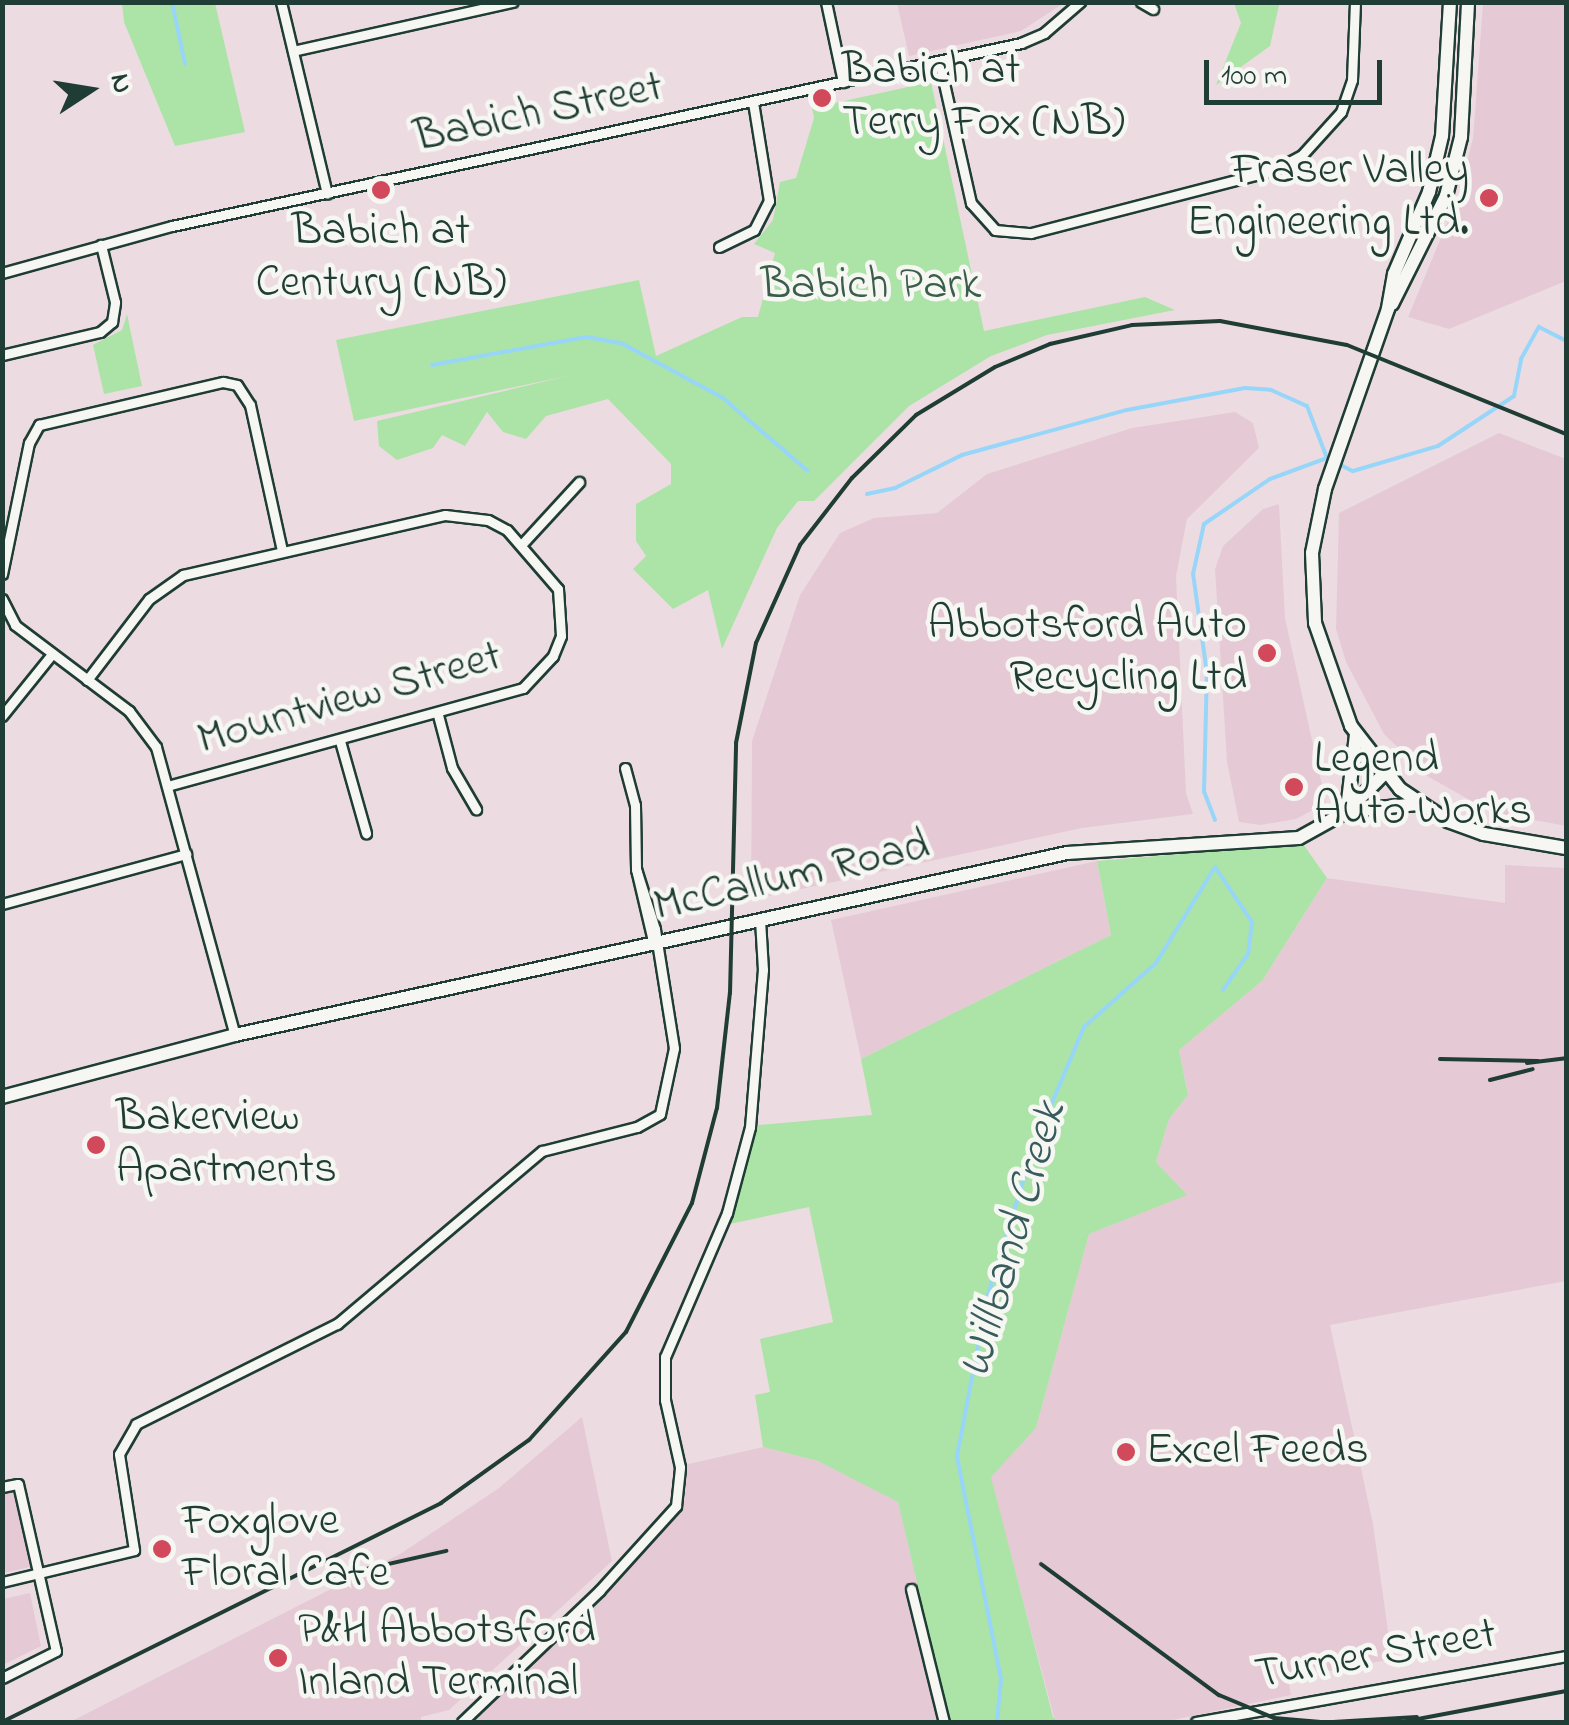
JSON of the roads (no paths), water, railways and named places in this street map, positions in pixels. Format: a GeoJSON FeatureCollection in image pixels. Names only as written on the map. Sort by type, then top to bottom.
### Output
{"type":"FeatureCollection","features":[{"type":"Feature","properties":{"kind":"street"},"geometry":{"type":"LineString","coordinates":[[281,2],[327,194]]}},
{"type":"Feature","properties":{"kind":"street"},"geometry":{"type":"LineString","coordinates":[[826,2],[843,82]]}},
{"type":"Feature","properties":{"kind":"street","name":"Babich Street"},"geometry":{"type":"LineString","coordinates":[[2,273],[100,245],[1021,43],[1044,33],[1080,2]]}},
{"type":"Feature","properties":{"kind":"street"},"geometry":{"type":"LineString","coordinates":[[1141,2],[1152,9]]}},
{"type":"Feature","properties":{"kind":"street"},"geometry":{"type":"LineString","coordinates":[[939,61],[970,203],[995,230],[1032,233],[1274,170],[1302,156],[1340,112],[1352,80],[1355,2]]}},
{"type":"Feature","properties":{"kind":"street"},"geometry":{"type":"LineString","coordinates":[[1450,2],[1442,136],[1325,488],[1312,553],[1312,597],[1326,670],[1356,734],[1385,773],[1418,804],[1484,834],[1566,848]]}},
{"type":"Feature","properties":{"kind":"street"},"geometry":{"type":"LineString","coordinates":[[1387,310],[1409,280],[1446,196],[1465,100],[1468,2]]}},
{"type":"Feature","properties":{"kind":"street"},"geometry":{"type":"LineString","coordinates":[[293,51],[509,3]]}},
{"type":"Feature","properties":{"kind":"street"},"geometry":{"type":"LineString","coordinates":[[720,247],[754,230],[770,201],[753,102]]}},
{"type":"Feature","properties":{"kind":"street"},"geometry":{"type":"LineString","coordinates":[[2,355],[100,332],[112,322],[115,302],[100,245]]}},
{"type":"Feature","properties":{"kind":"street"},"geometry":{"type":"LineString","coordinates":[[2,574],[29,443],[39,424],[210,384],[237,384],[250,405],[282,551]]}},
{"type":"Feature","properties":{"kind":"street"},"geometry":{"type":"LineString","coordinates":[[88,680],[164,585],[202,568],[445,515],[488,520],[523,542],[580,482]]}},
{"type":"Feature","properties":{"kind":"street","name":"Mountview Street"},"geometry":{"type":"LineString","coordinates":[[168,786],[438,715],[524,688],[553,656],[564,612],[546,569],[523,542]]}},
{"type":"Feature","properties":{"kind":"street"},"geometry":{"type":"LineString","coordinates":[[2,600],[16,624],[144,727],[168,786],[235,1035]]}},
{"type":"Feature","properties":{"kind":"street"},"geometry":{"type":"LineString","coordinates":[[2,716],[52,654]]}},
{"type":"Feature","properties":{"kind":"street"},"geometry":{"type":"LineString","coordinates":[[438,715],[452,768],[476,808]]}},
{"type":"Feature","properties":{"kind":"street"},"geometry":{"type":"LineString","coordinates":[[1356,734],[1346,812],[1418,804]]}},
{"type":"Feature","properties":{"kind":"street"},"geometry":{"type":"LineString","coordinates":[[340,741],[366,833]]}},
{"type":"Feature","properties":{"kind":"street"},"geometry":{"type":"LineString","coordinates":[[2,1582],[134,1550],[119,1454],[136,1424],[337,1324],[542,1151],[637,1127],[660,1114],[674,1048],[636,869],[635,805],[625,768]]}},
{"type":"Feature","properties":{"kind":"street","name":"McCallum Road"},"geometry":{"type":"LineString","coordinates":[[2,1097],[235,1035],[1095,848],[1299,838],[1346,812],[1385,773]]}},
{"type":"Feature","properties":{"kind":"street"},"geometry":{"type":"LineString","coordinates":[[2,904],[186,854]]}},
{"type":"Feature","properties":{"kind":"street"},"geometry":{"type":"LineString","coordinates":[[462,1722],[599,1591],[676,1506],[680,1467],[665,1400],[665,1357],[727,1213],[750,1127],[763,970],[760,920]]}},
{"type":"Feature","properties":{"kind":"street"},"geometry":{"type":"LineString","coordinates":[[2,1487],[18,1484],[56,1651],[2,1678]]}},
{"type":"Feature","properties":{"kind":"street"},"geometry":{"type":"LineString","coordinates":[[911,1588],[944,1722]]}},
{"type":"Feature","properties":{"kind":"street","name":"Turner Street"},"geometry":{"type":"LineString","coordinates":[[1196,1722],[1566,1656]]}},
{"type":"Feature","properties":{"kind":"waterway"},"geometry":{"type":"LineString","coordinates":[[172,2],[185,64]]}},
{"type":"Feature","properties":{"kind":"waterway","name":"Willband Creek"},"geometry":{"type":"LineString","coordinates":[[1215,820],[1204,792],[1207,673],[1193,574],[1204,524],[1270,479],[1327,458],[1353,471],[1438,446],[1514,396],[1521,359],[1539,327],[1566,341]]}},
{"type":"Feature","properties":{"kind":"waterway"},"geometry":{"type":"LineString","coordinates":[[432,365],[586,337],[621,343],[723,398],[808,471]]}},
{"type":"Feature","properties":{"kind":"waterway"},"geometry":{"type":"LineString","coordinates":[[867,494],[895,488],[962,455],[1127,410],[1245,388],[1271,390],[1307,406],[1327,458]]}},
{"type":"Feature","properties":{"kind":"waterway","name":"Willband Creek"},"geometry":{"type":"LineString","coordinates":[[997,1722],[1001,1679],[957,1456],[987,1298],[1035,1143],[1084,1027],[1156,963],[1215,867],[1252,922],[1248,954],[1223,990]]}},
{"type":"Feature","properties":{"kind":"railway"},"geometry":{"type":"LineString","coordinates":[[2,1722],[441,1503],[529,1440],[626,1332],[692,1203],[717,1108],[730,993],[736,743],[756,643],[800,545],[852,478],[916,415],[995,367],[1050,344],[1132,325],[1220,321],[1347,345],[1566,434]]}},
{"type":"Feature","properties":{"kind":"railway"},"geometry":{"type":"LineString","coordinates":[[1527,1063],[1566,1058]]}},
{"type":"Feature","properties":{"kind":"railway"},"geometry":{"type":"LineString","coordinates":[[1440,1059],[1538,1061]]}},
{"type":"Feature","properties":{"kind":"railway"},"geometry":{"type":"LineString","coordinates":[[1490,1080],[1533,1069]]}},
{"type":"Feature","properties":{"kind":"railway"},"geometry":{"type":"LineString","coordinates":[[304,1583],[446,1551]]}},
{"type":"Feature","properties":{"kind":"railway"},"geometry":{"type":"LineString","coordinates":[[1041,1564],[1219,1695],[1274,1718],[1321,1722]]}},
{"type":"Feature","properties":{"kind":"railway"},"geometry":{"type":"LineString","coordinates":[[1402,1722],[1566,1691]]}},
{"type":"Feature","properties":{"kind":"railway"},"geometry":{"type":"LineString","coordinates":[[1333,1722],[1417,1717]]}},
{"type":"Feature","properties":{"kind":"place","name":"Babich at Terry Fox (NB)"},"geometry":{"type":"Point","coordinates":[822,98]}},
{"type":"Feature","properties":{"kind":"place","name":"Babich at Century (NB)"},"geometry":{"type":"Point","coordinates":[381,190]}},
{"type":"Feature","properties":{"kind":"place","name":"Fraser Valley Engineering Ltd."},"geometry":{"type":"Point","coordinates":[1489,198]}},
{"type":"Feature","properties":{"kind":"place","name":"Abbotsford Auto Recycling Ltd"},"geometry":{"type":"Point","coordinates":[1267,653]}},
{"type":"Feature","properties":{"kind":"place","name":"Legend Auto Works"},"geometry":{"type":"Point","coordinates":[1294,787]}},
{"type":"Feature","properties":{"kind":"place","name":"Bakerview Apartments"},"geometry":{"type":"Point","coordinates":[96,1145]}},
{"type":"Feature","properties":{"kind":"place","name":"Excel Feeds"},"geometry":{"type":"Point","coordinates":[1126,1452]}},
{"type":"Feature","properties":{"kind":"place","name":"Foxglove Floral Cafe"},"geometry":{"type":"Point","coordinates":[162,1549]}},
{"type":"Feature","properties":{"kind":"place","name":"P&H Abbotsford Inland Terminal"},"geometry":{"type":"Point","coordinates":[278,1658]}},
{"type":"Feature","properties":{"kind":"park label","name":"Babich Park"},"geometry":{"type":"Point","coordinates":[871,287]}}]}
